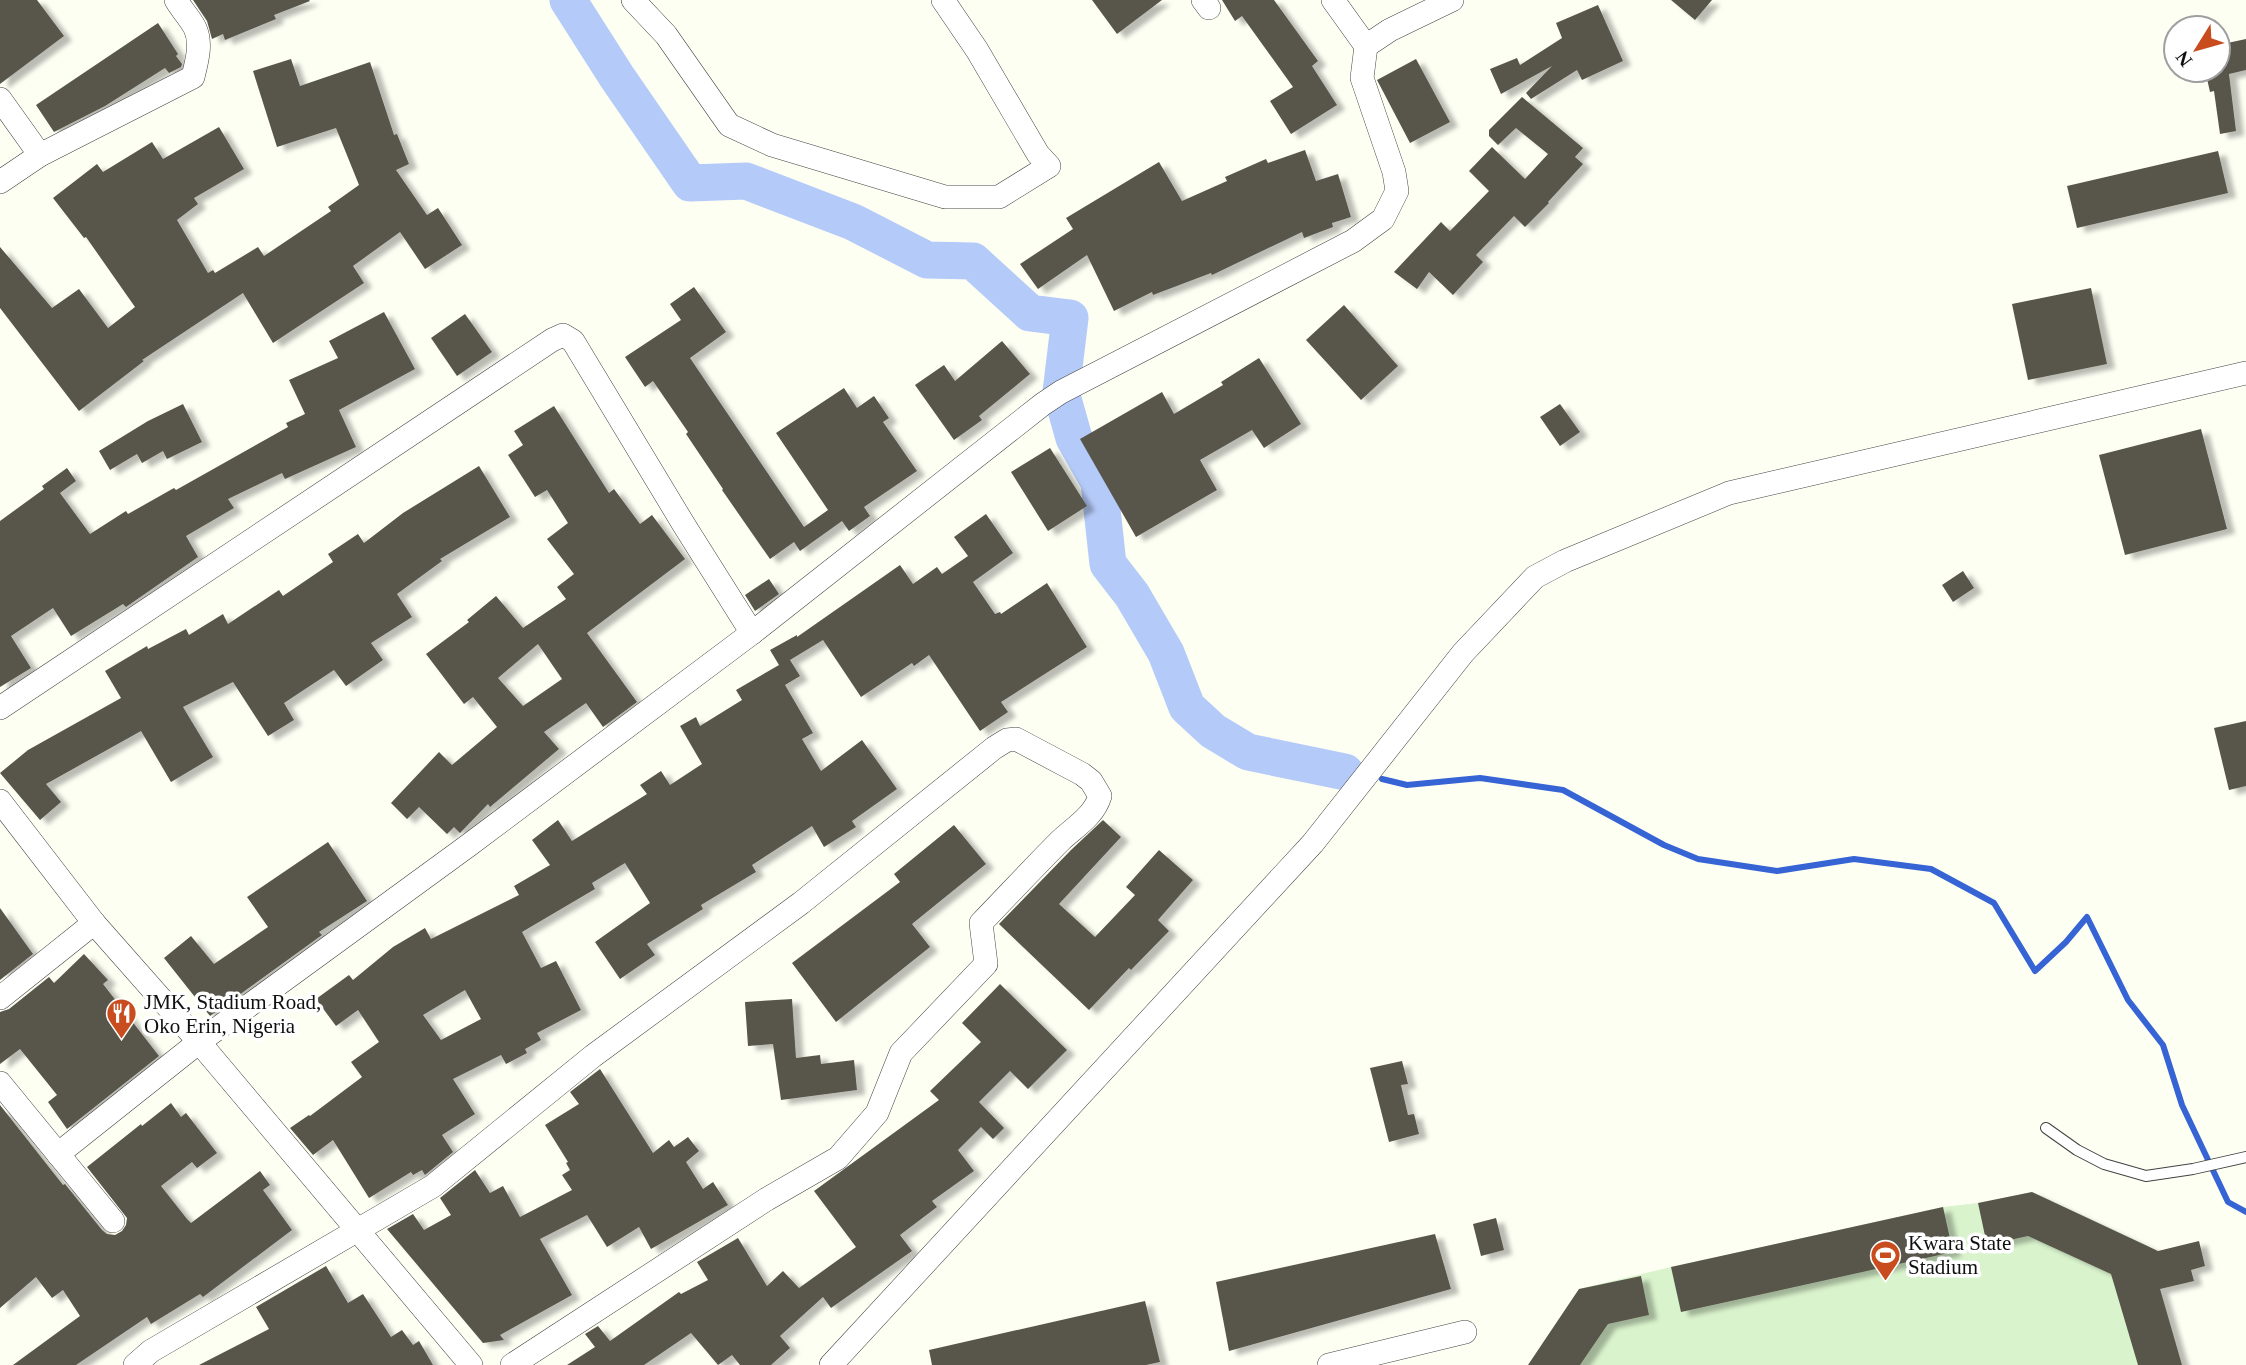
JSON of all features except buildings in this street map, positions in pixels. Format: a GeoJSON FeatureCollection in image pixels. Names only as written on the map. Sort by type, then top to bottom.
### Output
{"type":"FeatureCollection","features":[{"type":"Feature","properties":{"kind":"street"},"geometry":{"type":"LineString","coordinates":[[0,182],[40,155],[193,77],[198,57],[195,28],[176,0]]}},
{"type":"Feature","properties":{"kind":"street"},"geometry":{"type":"LineString","coordinates":[[633,0],[666,35],[729,125],[772,145],[945,197],[999,197],[1049,166],[1038,154],[977,50],[943,0]]}},
{"type":"Feature","properties":{"kind":"street"},"geometry":{"type":"LineString","coordinates":[[58,1154],[200,1042],[752,633],[1052,398],[1353,241],[1383,219],[1397,191],[1394,172],[1362,78],[1366,46],[1333,0]]}},
{"type":"Feature","properties":{"kind":"street"},"geometry":{"type":"LineString","coordinates":[[1366,46],[1390,30],[1452,0]]}},
{"type":"Feature","properties":{"kind":"street"},"geometry":{"type":"LineString","coordinates":[[0,99],[40,155]]}},
{"type":"Feature","properties":{"kind":"street"},"geometry":{"type":"LineString","coordinates":[[0,708],[373,458],[563,335],[573,341],[752,633]]}},
{"type":"Feature","properties":{"kind":"street"},"geometry":{"type":"LineString","coordinates":[[831,1365],[1313,843],[1463,653],[1535,577],[1565,561],[1729,493],[2246,373]]}},
{"type":"Feature","properties":{"kind":"street"},"geometry":{"type":"LineString","coordinates":[[135,1365],[151,1351],[433,1186],[593,1056],[801,903],[1006,740],[1016,739],[1091,781],[1100,796],[1098,803],[981,923],[986,964],[901,1053],[877,1113],[838,1158],[767,1199],[512,1365]]}},
{"type":"Feature","properties":{"kind":"street"},"geometry":{"type":"LineString","coordinates":[[0,801],[94,923],[200,1042],[471,1365]]}},
{"type":"Feature","properties":{"kind":"street"},"geometry":{"type":"LineString","coordinates":[[0,998],[94,923]]}},
{"type":"Feature","properties":{"kind":"street"},"geometry":{"type":"LineString","coordinates":[[0,1083],[113,1221]]}},
{"type":"Feature","properties":{"kind":"street"},"geometry":{"type":"LineString","coordinates":[[1329,1365],[1465,1332]]}},
{"type":"Feature","properties":{"kind":"lane"},"geometry":{"type":"LineString","coordinates":[[2046,1128],[2077,1150],[2104,1164],[2146,1176],[2246,1157]]}},
{"type":"Feature","properties":{"kind":"green space","name":"Kwara State Stadium"},"geometry":{"type":"Polygon","coordinates":[[[2032,1192],[2148,1246],[2182,1365],[1528,1365],[1579,1289],[1943,1207],[2032,1192]]]}},
{"type":"Feature","properties":{"kind":"waterway"},"geometry":{"type":"LineString","coordinates":[[568,0],[690,183],[746,181],[853,222],[927,260],[973,261],[1030,313],[1070,318],[1061,392],[1074,438],[1099,482],[1108,564],[1132,595],[1166,653],[1187,707],[1213,731],[1248,752],[1345,772]]}},
{"type":"Feature","properties":{"kind":"waterway"},"geometry":{"type":"LineString","coordinates":[[1382,779],[1407,785],[1480,778],[1563,790],[1664,845],[1698,859],[1777,871],[1854,859],[1931,869],[1994,903],[2035,971],[2066,942],[2087,917],[2128,1000],[2163,1045],[2182,1105],[2228,1202],[2246,1212]]}},
{"type":"Feature","properties":{"kind":"place","name":"JMK, Stadium Road, Oko Erin, Nigeria"},"geometry":{"type":"Point","coordinates":[121,1041]}},
{"type":"Feature","properties":{"kind":"place","name":"Kwara State Stadium"},"geometry":{"type":"Point","coordinates":[1885,1282]}}]}
